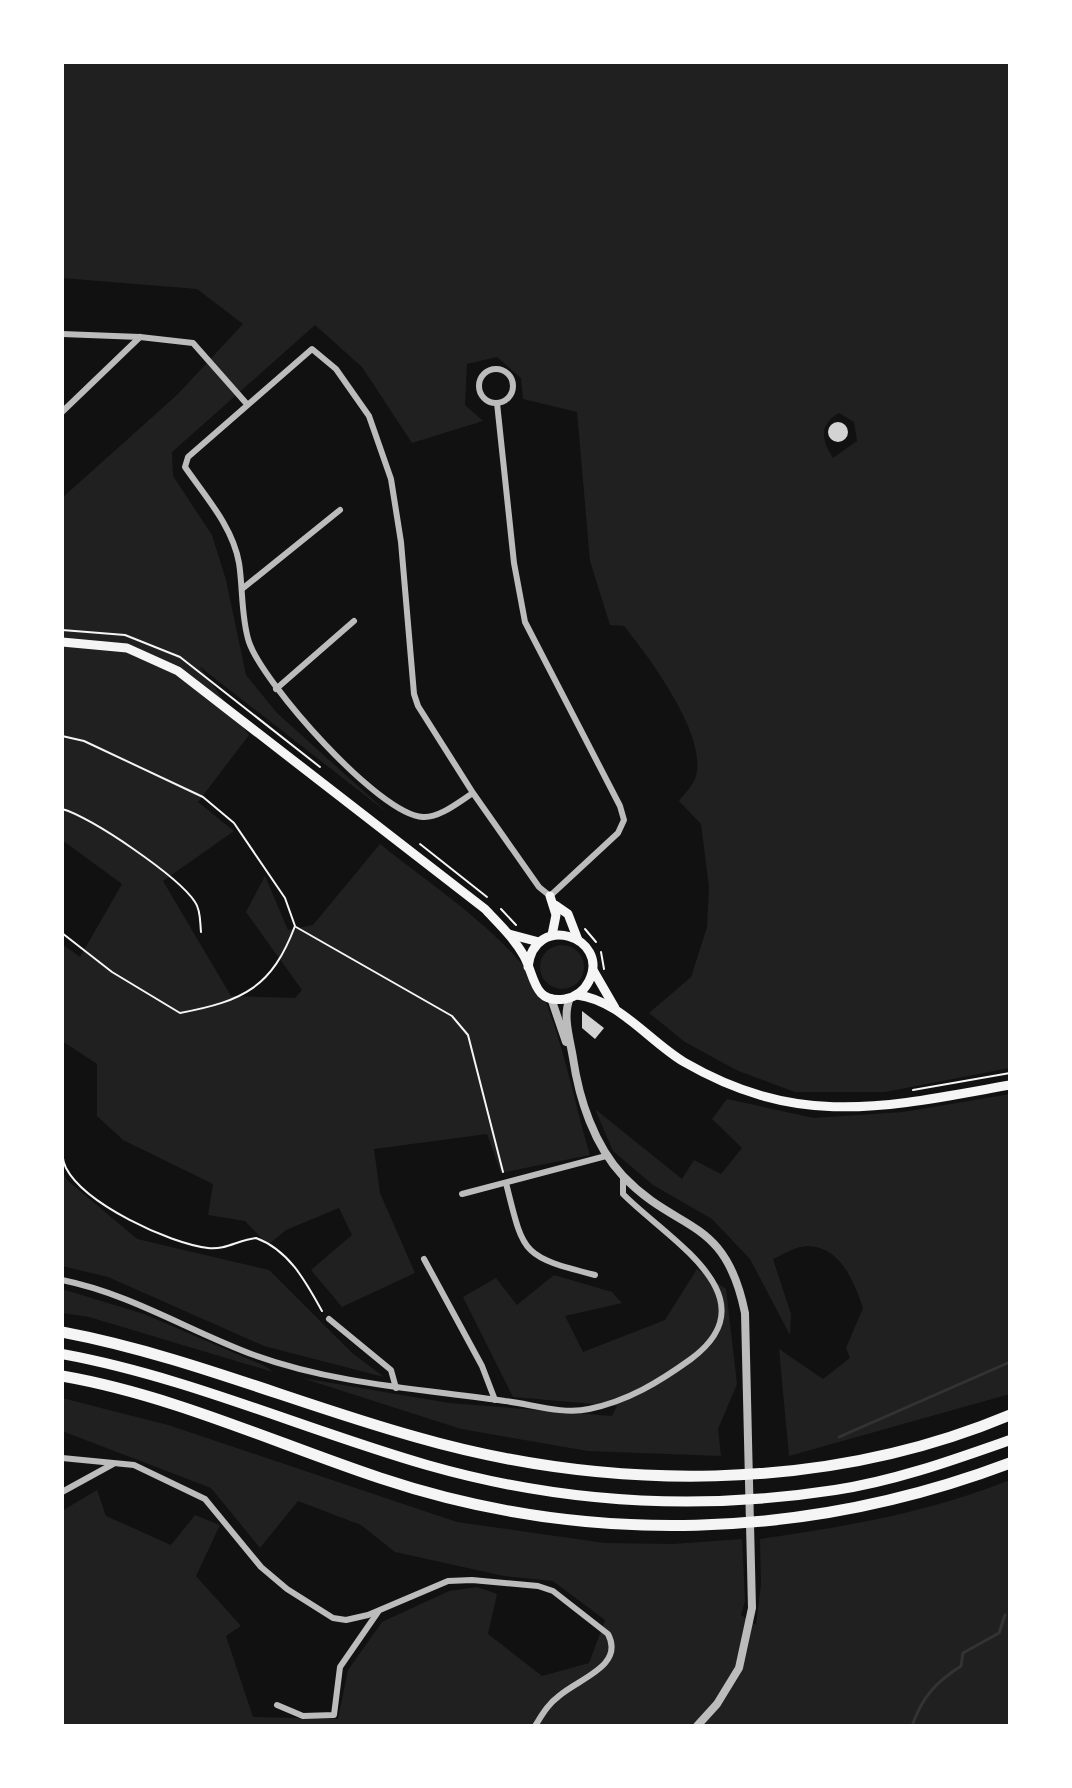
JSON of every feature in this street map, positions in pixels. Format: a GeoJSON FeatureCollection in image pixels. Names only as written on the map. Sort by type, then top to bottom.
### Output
{"type":"FeatureCollection","features":[{"type":"Feature","properties":{"kind":"highway"},"geometry":{"type":"LineString","coordinates":[[62,1332],[167,1357],[440,1444],[524,1462],[593,1471],[695,1476],[808,1469],[894,1452],[1010,1415]]}},
{"type":"Feature","properties":{"kind":"highway"},"geometry":{"type":"LineString","coordinates":[[62,1354],[148,1374],[397,1456],[477,1478],[548,1492],[645,1501],[732,1500],[838,1490],[953,1460],[1010,1440]]}},
{"type":"Feature","properties":{"kind":"highway"},"geometry":{"type":"LineString","coordinates":[[62,1376],[183,1408],[434,1495],[517,1514],[604,1525],[718,1526],[805,1518],[917,1495],[1010,1463]]}},
{"type":"Feature","properties":{"kind":"highway"},"geometry":{"type":"LineString","coordinates":[[975,1428],[1010,1408]]}},
{"type":"Feature","properties":{"kind":"main road"},"geometry":{"type":"LineString","coordinates":[[62,642],[127,648],[178,671],[485,909],[509,934],[528,967],[535,988],[551,998],[597,998],[694,1067],[738,1088],[785,1103],[850,1108],[893,1105],[1010,1085]]}},
{"type":"Feature","properties":{"kind":"main road"},"geometry":{"type":"LineString","coordinates":[[552,900],[552,935]]}},
{"type":"Feature","properties":{"kind":"main road"},"geometry":{"type":"LineString","coordinates":[[552,900],[568,914],[578,940],[591,956],[593,970],[617,1010]]}},
{"type":"Feature","properties":{"kind":"main road"},"geometry":{"type":"LineString","coordinates":[[509,934],[539,942]]}},
{"type":"Feature","properties":{"kind":"main road"},"geometry":{"type":"LineString","coordinates":[[528,967],[531,953],[539,942],[552,935],[565,934],[578,940]]}},
{"type":"Feature","properties":{"kind":"main road"},"geometry":{"type":"LineString","coordinates":[[574,996],[588,984],[593,970]]}},
{"type":"Feature","properties":{"kind":"street"},"geometry":{"type":"LineString","coordinates":[[62,334],[193,343],[246,403]]}},
{"type":"Feature","properties":{"kind":"street"},"geometry":{"type":"LineString","coordinates":[[62,412],[140,337]]}},
{"type":"Feature","properties":{"kind":"street"},"geometry":{"type":"LineString","coordinates":[[473,793],[449,809],[424,817],[407,811],[323,745],[276,689],[249,642],[238,559],[226,527],[185,467],[188,457],[246,403],[312,349],[336,369],[369,416],[391,479],[401,542],[414,694],[473,793],[539,887],[552,900],[618,833],[624,820],[620,806],[525,622],[514,563],[497,403]]}},
{"type":"Feature","properties":{"kind":"street"},"geometry":{"type":"LineString","coordinates":[[497,369],[507,373],[513,386],[509,396],[497,403],[483,397],[479,387],[484,374],[497,369]]}},
{"type":"Feature","properties":{"kind":"street"},"geometry":{"type":"LineString","coordinates":[[242,589],[340,510]]}},
{"type":"Feature","properties":{"kind":"street"},"geometry":{"type":"LineString","coordinates":[[276,689],[354,621]]}},
{"type":"Feature","properties":{"kind":"street"},"geometry":{"type":"LineString","coordinates":[[574,996],[566,1019],[574,1065]]}},
{"type":"Feature","properties":{"kind":"street"},"geometry":{"type":"LineString","coordinates":[[551,998],[587,1114],[606,1156],[639,1191],[702,1231],[719,1248],[738,1279],[747,1335],[752,1570],[750,1620],[739,1668],[717,1704],[697,1726]]}},
{"type":"Feature","properties":{"kind":"street"},"geometry":{"type":"LineString","coordinates":[[462,1194],[606,1156]]}},
{"type":"Feature","properties":{"kind":"street"},"geometry":{"type":"LineString","coordinates":[[62,1280],[121,1296],[292,1368],[396,1388],[587,1410],[643,1392],[712,1344],[723,1319],[721,1292],[709,1274],[623,1194],[623,1176]]}},
{"type":"Feature","properties":{"kind":"street"},"geometry":{"type":"LineString","coordinates":[[506,1183],[527,1248],[539,1260],[595,1275]]}},
{"type":"Feature","properties":{"kind":"street"},"geometry":{"type":"LineString","coordinates":[[424,1259],[482,1366],[495,1400]]}},
{"type":"Feature","properties":{"kind":"street"},"geometry":{"type":"LineString","coordinates":[[329,1319],[391,1370],[396,1388]]}},
{"type":"Feature","properties":{"kind":"street"},"geometry":{"type":"LineString","coordinates":[[62,1458],[134,1465],[205,1499],[261,1567],[318,1609],[346,1620],[378,1612],[457,1579],[538,1586],[563,1597],[608,1634],[613,1644],[612,1654],[603,1666],[559,1695],[535,1726]]}},
{"type":"Feature","properties":{"kind":"street"},"geometry":{"type":"LineString","coordinates":[[62,1492],[113,1464]]}},
{"type":"Feature","properties":{"kind":"street"},"geometry":{"type":"LineString","coordinates":[[277,1705],[303,1716],[334,1715],[340,1667],[378,1612]]}},
{"type":"Feature","properties":{"kind":"path"},"geometry":{"type":"LineString","coordinates":[[62,736],[84,741],[203,797],[234,823],[285,898],[295,926],[282,961],[259,985],[213,1007],[180,1013],[112,972],[62,933]]}},
{"type":"Feature","properties":{"kind":"path"},"geometry":{"type":"LineString","coordinates":[[62,809],[82,814],[174,880],[195,902],[201,932]]}},
{"type":"Feature","properties":{"kind":"path"},"geometry":{"type":"LineString","coordinates":[[582,922],[603,955],[605,975]]}},
{"type":"Feature","properties":{"kind":"path"},"geometry":{"type":"LineString","coordinates":[[295,926],[452,1016],[468,1035],[506,1183]]}},
{"type":"Feature","properties":{"kind":"path"},"geometry":{"type":"LineString","coordinates":[[913,1090],[1010,1073]]}},
{"type":"Feature","properties":{"kind":"path"},"geometry":{"type":"LineString","coordinates":[[62,1143],[67,1170],[105,1206],[131,1222],[206,1248],[221,1249],[256,1238],[274,1246],[299,1272],[329,1319]]}},
{"type":"Feature","properties":{"kind":"shaded area"},"geometry":{"type":"Polygon","coordinates":[[[62,62],[1010,62],[1010,1068],[885,1092],[795,1092],[736,1070],[685,1042],[649,1013],[691,977],[707,927],[709,887],[701,824],[679,801],[694,781],[697,764],[687,722],[662,678],[624,626],[610,625],[590,561],[577,412],[523,399],[521,378],[497,357],[467,364],[465,405],[483,421],[412,443],[362,367],[315,325],[172,452],[173,476],[212,535],[226,580],[246,675],[277,713],[389,814],[199,666],[249,735],[198,802],[234,831],[163,881],[231,996],[295,998],[302,990],[246,912],[265,876],[288,930],[313,925],[380,844],[495,936],[533,979],[545,1000],[558,1037],[590,1155],[501,1173],[487,1134],[374,1149],[380,1193],[415,1273],[342,1307],[311,1270],[352,1235],[339,1208],[286,1230],[268,1245],[245,1221],[208,1215],[213,1184],[123,1140],[97,1116],[97,1064],[62,1041],[62,944],[80,957],[122,884],[62,840],[62,498],[178,394],[243,324],[197,289],[62,278],[62,62]],[[839,413],[825,428],[826,445],[833,458],[857,441],[854,422],[839,413]]]}},
{"type":"Feature","properties":{"kind":"shaded area"},"geometry":{"type":"Polygon","coordinates":[[[562,945],[577,952],[584,967],[577,982],[562,989],[547,982],[540,967],[547,952],[562,945]]]}},
{"type":"Feature","properties":{"kind":"shaded area"},"geometry":{"type":"Polygon","coordinates":[[[1010,1094],[1010,1394],[789,1456],[779,1349],[823,1379],[850,1358],[846,1348],[863,1308],[850,1277],[838,1259],[819,1248],[800,1247],[773,1259],[791,1314],[790,1335],[750,1259],[712,1219],[653,1185],[613,1151],[595,1109],[682,1179],[694,1160],[721,1174],[742,1148],[712,1119],[727,1099],[814,1118],[903,1112],[1010,1094]]]}},
{"type":"Feature","properties":{"kind":"shaded area"},"geometry":{"type":"Polygon","coordinates":[[[62,1171],[67,1180],[137,1239],[269,1270],[352,1353],[384,1377],[264,1346],[108,1277],[62,1266],[62,1171]]]}},
{"type":"Feature","properties":{"kind":"shaded area"},"geometry":{"type":"Polygon","coordinates":[[[697,1269],[726,1289],[737,1384],[718,1429],[721,1456],[588,1451],[461,1429],[302,1378],[449,1403],[612,1416],[617,1406],[513,1397],[463,1297],[496,1278],[517,1305],[554,1275],[612,1292],[622,1303],[565,1316],[583,1352],[665,1320],[697,1269]]]}},
{"type":"Feature","properties":{"kind":"shaded area"},"geometry":{"type":"Polygon","coordinates":[[[62,1289],[144,1314],[273,1372],[89,1317],[62,1313],[62,1289]]]}},
{"type":"Feature","properties":{"kind":"shaded area"},"geometry":{"type":"Polygon","coordinates":[[[62,1398],[168,1425],[457,1522],[605,1543],[673,1544],[742,1539],[745,1601],[741,1615],[756,1625],[761,1584],[760,1539],[887,1517],[1010,1480],[1010,1726],[62,1726],[62,1511],[97,1490],[106,1516],[171,1545],[195,1515],[220,1525],[196,1576],[241,1626],[226,1636],[253,1717],[338,1719],[348,1670],[382,1622],[449,1591],[477,1587],[497,1594],[488,1634],[542,1676],[589,1663],[605,1620],[553,1581],[504,1576],[395,1552],[361,1525],[298,1501],[260,1548],[211,1488],[62,1431],[62,1398]]]}},
{"type":"Feature","properties":{"kind":"building"},"geometry":{"type":"Polygon","coordinates":[[[838,422],[845,425],[848,432],[845,439],[838,442],[831,439],[828,432],[831,425],[838,422]]]}},
{"type":"Feature","properties":{"kind":"building"},"geometry":{"type":"Polygon","coordinates":[[[582,1011],[604,1028],[595,1039],[582,1028],[582,1011]]]}},
{"type":"Feature","properties":{"kind":"waterway"},"geometry":{"type":"LineString","coordinates":[[839,1437],[1010,1362]]}},
{"type":"Feature","properties":{"kind":"waterway"},"geometry":{"type":"LineString","coordinates":[[912,1726],[931,1691],[961,1666],[963,1653],[999,1633],[1005,1615]]}}]}
